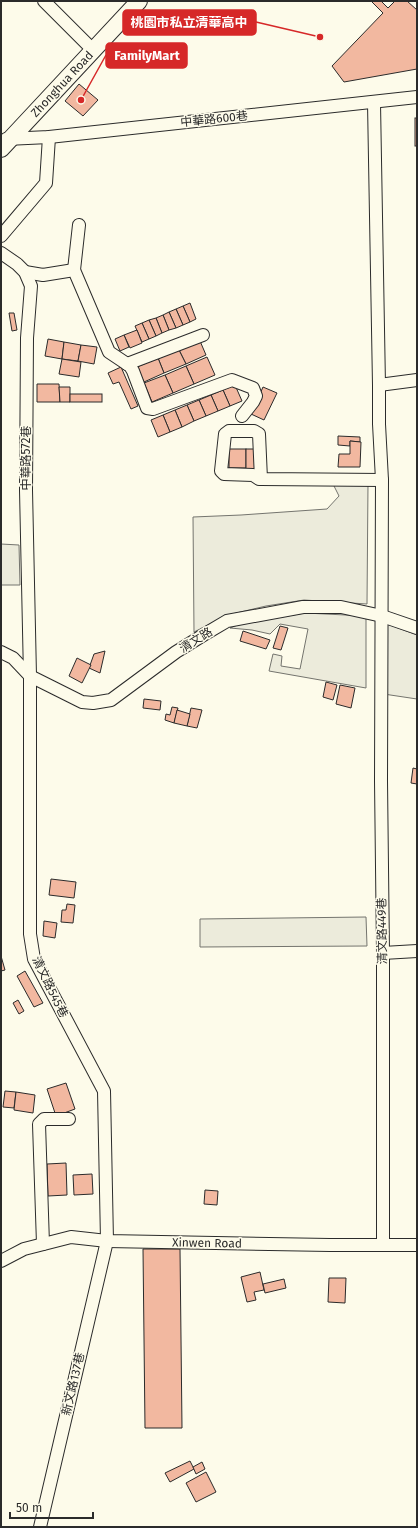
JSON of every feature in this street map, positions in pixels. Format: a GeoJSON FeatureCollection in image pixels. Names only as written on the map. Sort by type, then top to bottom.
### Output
{"type":"FeatureCollection","features":[{"type":"Feature","properties":{"kind":"main road","name":"Zhonghua Road"},"geometry":{"type":"LineString","coordinates":[[4,142],[139,1]]}},
{"type":"Feature","properties":{"kind":"street"},"geometry":{"type":"LineString","coordinates":[[44,1],[93,50]]}},
{"type":"Feature","properties":{"kind":"street","name":"中華路600巷"},"geometry":{"type":"LineString","coordinates":[[4,142],[374,103],[417,97]]}},
{"type":"Feature","properties":{"kind":"street","name":"清文路449巷"},"geometry":{"type":"LineString","coordinates":[[374,103],[379,424],[382,480],[380,781],[383,953],[383,1245]]}},
{"type":"Feature","properties":{"kind":"street"},"geometry":{"type":"LineString","coordinates":[[1,236],[46,183],[49,137]]}},
{"type":"Feature","properties":{"kind":"street"},"geometry":{"type":"LineString","coordinates":[[79,225],[74,270],[109,352],[127,364],[133,371],[146,408],[153,409],[232,380],[253,388],[256,396],[242,416]]}},
{"type":"Feature","properties":{"kind":"street"},"geometry":{"type":"LineString","coordinates":[[1,253],[26,272],[43,274],[74,270]]}},
{"type":"Feature","properties":{"kind":"street","name":"中華路572巷"},"geometry":{"type":"LineString","coordinates":[[26,272],[31,286],[27,354],[26,490],[30,676]]}},
{"type":"Feature","properties":{"kind":"street"},"geometry":{"type":"LineString","coordinates":[[127,364],[203,335]]}},
{"type":"Feature","properties":{"kind":"street"},"geometry":{"type":"LineString","coordinates":[[379,385],[417,380]]}},
{"type":"Feature","properties":{"kind":"street"},"geometry":{"type":"LineString","coordinates":[[262,479],[259,434],[254,431],[229,431],[225,434],[221,471],[224,474],[253,475],[259,479],[382,480]]}},
{"type":"Feature","properties":{"kind":"street","name":"清文路"},"geometry":{"type":"LineString","coordinates":[[1,652],[12,658],[30,676],[82,702],[93,703],[111,700],[176,652],[227,621],[303,607],[341,607],[382,616],[417,628]]}},
{"type":"Feature","properties":{"kind":"street","name":"清文路545巷"},"geometry":{"type":"LineString","coordinates":[[30,676],[30,934],[34,959],[104,1091],[107,1241]]}},
{"type":"Feature","properties":{"kind":"street"},"geometry":{"type":"LineString","coordinates":[[383,953],[417,951]]}},
{"type":"Feature","properties":{"kind":"street"},"geometry":{"type":"LineString","coordinates":[[43,1244],[39,1124],[44,1119],[69,1119]]}},
{"type":"Feature","properties":{"kind":"street","name":"Xinwen Road"},"geometry":{"type":"LineString","coordinates":[[1,1261],[24,1249],[71,1237],[107,1241],[417,1245]]}},
{"type":"Feature","properties":{"kind":"street","name":"新文路137巷"},"geometry":{"type":"LineString","coordinates":[[40,1527],[107,1241]]}},
{"type":"Feature","properties":{"kind":"shaded area"},"geometry":{"type":"Polygon","coordinates":[[[333,484],[368,484],[367,604],[304,600],[266,606],[228,615],[194,632],[193,517],[327,509],[339,496],[333,484]]]}},
{"type":"Feature","properties":{"kind":"shaded area"},"geometry":{"type":"Polygon","coordinates":[[[1,544],[19,545],[20,585],[1,585],[1,544]]]}},
{"type":"Feature","properties":{"kind":"shaded area"},"geometry":{"type":"Polygon","coordinates":[[[305,613],[366,616],[366,688],[269,671],[273,654],[282,656],[281,666],[300,669],[308,629],[280,624],[270,634],[252,630],[230,628],[240,624],[305,613]]]}},
{"type":"Feature","properties":{"kind":"shaded area"},"geometry":{"type":"Polygon","coordinates":[[[377,620],[417,635],[417,699],[377,693],[377,620]]]}},
{"type":"Feature","properties":{"kind":"shaded area"},"geometry":{"type":"Polygon","coordinates":[[[366,917],[367,946],[200,947],[200,919],[366,917]]]}},
{"type":"Feature","properties":{"kind":"building"},"geometry":{"type":"Polygon","coordinates":[[[371,1],[381,1],[388,8],[395,1],[407,1],[417,10],[417,69],[344,82],[332,66],[383,13],[371,1]]]}},
{"type":"Feature","properties":{"kind":"building"},"geometry":{"type":"Polygon","coordinates":[[[79,84],[98,100],[83,116],[65,101],[79,84]]]}},
{"type":"Feature","properties":{"kind":"building"},"geometry":{"type":"Polygon","coordinates":[[[415,118],[417,118],[417,146],[415,146],[415,118]]]}},
{"type":"Feature","properties":{"kind":"building"},"geometry":{"type":"Polygon","coordinates":[[[190,303],[196,319],[190,322],[183,306],[190,303]]]}},
{"type":"Feature","properties":{"kind":"building"},"geometry":{"type":"Polygon","coordinates":[[[183,306],[190,322],[183,325],[176,309],[183,306]]]}},
{"type":"Feature","properties":{"kind":"building"},"geometry":{"type":"Polygon","coordinates":[[[176,309],[183,325],[176,328],[169,312],[176,309]]]}},
{"type":"Feature","properties":{"kind":"building"},"geometry":{"type":"Polygon","coordinates":[[[169,312],[176,328],[169,330],[163,315],[169,312]]]}},
{"type":"Feature","properties":{"kind":"building"},"geometry":{"type":"Polygon","coordinates":[[[9,313],[14,313],[17,330],[12,331],[9,313]]]}},
{"type":"Feature","properties":{"kind":"building"},"geometry":{"type":"Polygon","coordinates":[[[163,315],[169,330],[162,333],[156,318],[163,315]]]}},
{"type":"Feature","properties":{"kind":"building"},"geometry":{"type":"Polygon","coordinates":[[[156,318],[162,333],[156,336],[149,320],[156,318]]]}},
{"type":"Feature","properties":{"kind":"building"},"geometry":{"type":"Polygon","coordinates":[[[149,320],[156,336],[149,339],[142,323],[149,320]]]}},
{"type":"Feature","properties":{"kind":"building"},"geometry":{"type":"Polygon","coordinates":[[[142,323],[149,339],[142,342],[135,326],[142,323]]]}},
{"type":"Feature","properties":{"kind":"building"},"geometry":{"type":"Polygon","coordinates":[[[137,330],[142,343],[130,348],[124,335],[137,330]]]}},
{"type":"Feature","properties":{"kind":"building"},"geometry":{"type":"Polygon","coordinates":[[[124,335],[129,347],[120,351],[115,339],[124,335]]]}},
{"type":"Feature","properties":{"kind":"building"},"geometry":{"type":"Polygon","coordinates":[[[48,339],[64,342],[62,359],[45,356],[48,339]]]}},
{"type":"Feature","properties":{"kind":"building"},"geometry":{"type":"Polygon","coordinates":[[[200,341],[206,355],[186,364],[179,350],[200,341]]]}},
{"type":"Feature","properties":{"kind":"building"},"geometry":{"type":"Polygon","coordinates":[[[64,342],[81,345],[78,361],[62,359],[64,342]]]}},
{"type":"Feature","properties":{"kind":"building"},"geometry":{"type":"Polygon","coordinates":[[[81,345],[97,347],[94,364],[78,361],[81,345]]]}},
{"type":"Feature","properties":{"kind":"building"},"geometry":{"type":"Polygon","coordinates":[[[179,350],[186,364],[164,373],[158,358],[179,350]]]}},
{"type":"Feature","properties":{"kind":"building"},"geometry":{"type":"Polygon","coordinates":[[[207,357],[215,375],[194,384],[186,366],[207,357]]]}},
{"type":"Feature","properties":{"kind":"building"},"geometry":{"type":"Polygon","coordinates":[[[158,358],[164,373],[144,382],[137,367],[158,358]]]}},
{"type":"Feature","properties":{"kind":"building"},"geometry":{"type":"Polygon","coordinates":[[[62,359],[81,362],[79,377],[59,374],[62,359]]]}},
{"type":"Feature","properties":{"kind":"building"},"geometry":{"type":"Polygon","coordinates":[[[186,366],[194,384],[173,393],[165,375],[186,366]]]}},
{"type":"Feature","properties":{"kind":"building"},"geometry":{"type":"Polygon","coordinates":[[[121,367],[138,406],[131,409],[119,382],[113,384],[108,373],[121,367]]]}},
{"type":"Feature","properties":{"kind":"building"},"geometry":{"type":"Polygon","coordinates":[[[165,375],[173,393],[152,402],[144,383],[165,375]]]}},
{"type":"Feature","properties":{"kind":"building"},"geometry":{"type":"Polygon","coordinates":[[[37,384],[59,384],[60,402],[37,402],[37,384]]]}},
{"type":"Feature","properties":{"kind":"building"},"geometry":{"type":"Polygon","coordinates":[[[235,385],[242,401],[230,406],[223,390],[235,385]]]}},
{"type":"Feature","properties":{"kind":"building"},"geometry":{"type":"Polygon","coordinates":[[[59,387],[70,387],[70,402],[60,402],[59,387]]]}},
{"type":"Feature","properties":{"kind":"building"},"geometry":{"type":"Polygon","coordinates":[[[263,387],[277,393],[264,420],[251,414],[263,387]]]}},
{"type":"Feature","properties":{"kind":"building"},"geometry":{"type":"Polygon","coordinates":[[[223,390],[230,406],[218,411],[211,395],[223,390]]]}},
{"type":"Feature","properties":{"kind":"building"},"geometry":{"type":"Polygon","coordinates":[[[70,394],[102,394],[102,402],[70,402],[70,394]]]}},
{"type":"Feature","properties":{"kind":"building"},"geometry":{"type":"Polygon","coordinates":[[[211,395],[218,411],[206,416],[199,400],[211,395]]]}},
{"type":"Feature","properties":{"kind":"building"},"geometry":{"type":"Polygon","coordinates":[[[199,400],[206,416],[194,421],[187,405],[199,400]]]}},
{"type":"Feature","properties":{"kind":"building"},"geometry":{"type":"Polygon","coordinates":[[[187,405],[194,421],[182,427],[175,410],[187,405]]]}},
{"type":"Feature","properties":{"kind":"building"},"geometry":{"type":"Polygon","coordinates":[[[175,410],[182,427],[170,432],[163,415],[175,410]]]}},
{"type":"Feature","properties":{"kind":"building"},"geometry":{"type":"Polygon","coordinates":[[[163,415],[170,432],[158,437],[151,420],[163,415]]]}},
{"type":"Feature","properties":{"kind":"building"},"geometry":{"type":"Polygon","coordinates":[[[338,436],[360,437],[360,442],[350,441],[350,446],[338,445],[338,436]]]}},
{"type":"Feature","properties":{"kind":"building"},"geometry":{"type":"Polygon","coordinates":[[[350,441],[361,442],[360,467],[338,467],[339,454],[350,454],[350,441]]]}},
{"type":"Feature","properties":{"kind":"building"},"geometry":{"type":"Polygon","coordinates":[[[229,449],[246,449],[246,468],[229,468],[229,449]]]}},
{"type":"Feature","properties":{"kind":"building"},"geometry":{"type":"Polygon","coordinates":[[[246,449],[257,449],[257,470],[246,470],[246,449]]]}},
{"type":"Feature","properties":{"kind":"building"},"geometry":{"type":"Polygon","coordinates":[[[280,626],[288,628],[281,650],[273,648],[280,626]]]}},
{"type":"Feature","properties":{"kind":"building"},"geometry":{"type":"Polygon","coordinates":[[[243,631],[270,640],[266,649],[240,641],[243,631]]]}},
{"type":"Feature","properties":{"kind":"building"},"geometry":{"type":"Polygon","coordinates":[[[105,651],[100,673],[89,668],[94,654],[105,651]]]}},
{"type":"Feature","properties":{"kind":"building"},"geometry":{"type":"Polygon","coordinates":[[[77,658],[91,665],[82,683],[69,676],[77,658]]]}},
{"type":"Feature","properties":{"kind":"building"},"geometry":{"type":"Polygon","coordinates":[[[326,682],[337,685],[333,700],[323,697],[326,682]]]}},
{"type":"Feature","properties":{"kind":"building"},"geometry":{"type":"Polygon","coordinates":[[[340,685],[355,688],[351,708],[336,704],[340,685]]]}},
{"type":"Feature","properties":{"kind":"building"},"geometry":{"type":"Polygon","coordinates":[[[144,699],[161,701],[160,710],[143,708],[144,699]]]}},
{"type":"Feature","properties":{"kind":"building"},"geometry":{"type":"Polygon","coordinates":[[[172,707],[178,708],[174,723],[165,720],[166,714],[170,715],[172,707]]]}},
{"type":"Feature","properties":{"kind":"building"},"geometry":{"type":"Polygon","coordinates":[[[191,708],[202,710],[197,728],[187,726],[191,708]]]}},
{"type":"Feature","properties":{"kind":"building"},"geometry":{"type":"Polygon","coordinates":[[[177,710],[190,714],[187,726],[174,723],[177,710]]]}},
{"type":"Feature","properties":{"kind":"building"},"geometry":{"type":"Polygon","coordinates":[[[413,768],[417,769],[417,784],[411,783],[413,768]]]}},
{"type":"Feature","properties":{"kind":"building"},"geometry":{"type":"Polygon","coordinates":[[[51,879],[76,882],[74,898],[49,895],[51,879]]]}},
{"type":"Feature","properties":{"kind":"building"},"geometry":{"type":"Polygon","coordinates":[[[67,904],[75,905],[73,923],[61,922],[62,910],[66,910],[67,904]]]}},
{"type":"Feature","properties":{"kind":"building"},"geometry":{"type":"Polygon","coordinates":[[[44,921],[57,923],[55,938],[43,936],[44,921]]]}},
{"type":"Feature","properties":{"kind":"building"},"geometry":{"type":"Polygon","coordinates":[[[1,956],[5,970],[1,971],[1,956]]]}},
{"type":"Feature","properties":{"kind":"building"},"geometry":{"type":"Polygon","coordinates":[[[25,971],[43,1003],[34,1007],[17,976],[25,971]]]}},
{"type":"Feature","properties":{"kind":"building"},"geometry":{"type":"Polygon","coordinates":[[[18,1000],[24,1011],[19,1014],[13,1003],[18,1000]]]}},
{"type":"Feature","properties":{"kind":"building"},"geometry":{"type":"Polygon","coordinates":[[[66,1083],[75,1109],[56,1116],[47,1089],[66,1083]]]}},
{"type":"Feature","properties":{"kind":"building"},"geometry":{"type":"Polygon","coordinates":[[[5,1091],[16,1092],[14,1108],[3,1107],[5,1091]]]}},
{"type":"Feature","properties":{"kind":"building"},"geometry":{"type":"Polygon","coordinates":[[[16,1092],[35,1095],[33,1113],[14,1110],[16,1092]]]}},
{"type":"Feature","properties":{"kind":"building"},"geometry":{"type":"Polygon","coordinates":[[[66,1163],[67,1195],[48,1196],[47,1164],[66,1163]]]}},
{"type":"Feature","properties":{"kind":"building"},"geometry":{"type":"Polygon","coordinates":[[[92,1174],[93,1194],[74,1195],[73,1175],[92,1174]]]}},
{"type":"Feature","properties":{"kind":"building"},"geometry":{"type":"Polygon","coordinates":[[[205,1190],[218,1191],[217,1205],[204,1204],[205,1190]]]}},
{"type":"Feature","properties":{"kind":"building"},"geometry":{"type":"Polygon","coordinates":[[[143,1249],[180,1249],[182,1428],[145,1428],[143,1249]]]}},
{"type":"Feature","properties":{"kind":"building"},"geometry":{"type":"Polygon","coordinates":[[[260,1272],[264,1290],[254,1292],[256,1300],[247,1302],[241,1277],[260,1272]]]}},
{"type":"Feature","properties":{"kind":"building"},"geometry":{"type":"Polygon","coordinates":[[[329,1278],[346,1278],[345,1303],[328,1302],[329,1278]]]}},
{"type":"Feature","properties":{"kind":"building"},"geometry":{"type":"Polygon","coordinates":[[[284,1279],[286,1288],[265,1293],[263,1284],[284,1279]]]}},
{"type":"Feature","properties":{"kind":"building"},"geometry":{"type":"Polygon","coordinates":[[[190,1461],[194,1469],[170,1482],[165,1473],[190,1461]]]}},
{"type":"Feature","properties":{"kind":"building"},"geometry":{"type":"Polygon","coordinates":[[[202,1462],[205,1469],[196,1474],[193,1467],[202,1462]]]}},
{"type":"Feature","properties":{"kind":"building"},"geometry":{"type":"Polygon","coordinates":[[[206,1472],[216,1492],[196,1502],[186,1483],[206,1472]]]}},
{"type":"Feature","properties":{"kind":"place","name":"桃園市私立清華高中"},"geometry":{"type":"Point","coordinates":[320,37]}},
{"type":"Feature","properties":{"kind":"place","name":"FamilyMart"},"geometry":{"type":"Point","coordinates":[81,100]}}]}
